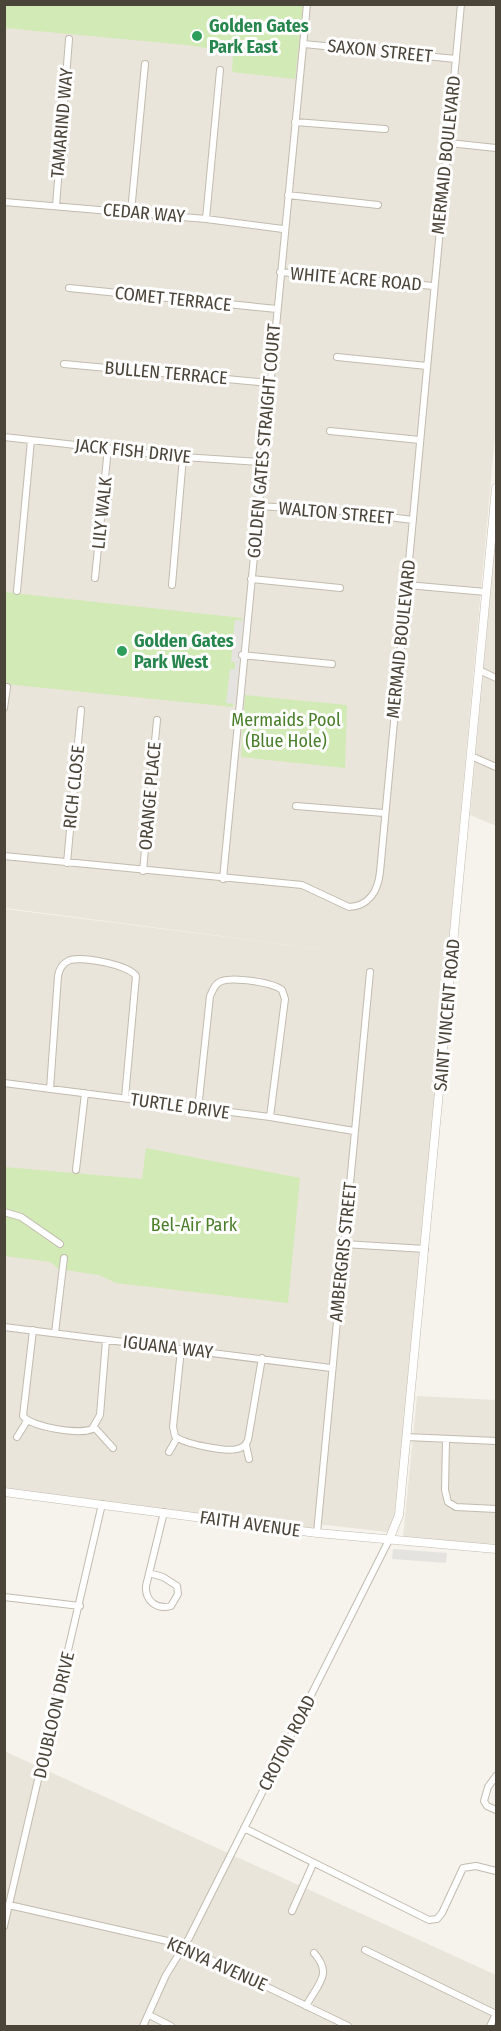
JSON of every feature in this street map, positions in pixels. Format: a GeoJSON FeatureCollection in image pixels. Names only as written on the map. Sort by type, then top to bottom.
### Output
{"type":"FeatureCollection","features":[{"type":"Feature","properties":{"kind":"street","name":"GOLDEN GATES STRAIGHT COURT"},"geometry":{"type":"LineString","coordinates":[[223,879],[283,229],[307,4]]}},
{"type":"Feature","properties":{"kind":"street","name":"MERMAID BOULEVARD"},"geometry":{"type":"LineString","coordinates":[[4,856],[302,885],[317,890],[340,905],[360,906],[373,895],[380,878],[384,813],[461,4]]}},
{"type":"Feature","properties":{"kind":"street","name":"TAMARIND WAY"},"geometry":{"type":"LineString","coordinates":[[56,206],[69,39]]}},
{"type":"Feature","properties":{"kind":"street","name":"SAXON STREET"},"geometry":{"type":"LineString","coordinates":[[304,44],[456,59]]}},
{"type":"Feature","properties":{"kind":"street"},"geometry":{"type":"LineString","coordinates":[[131,212],[145,64]]}},
{"type":"Feature","properties":{"kind":"street"},"geometry":{"type":"LineString","coordinates":[[206,219],[220,70]]}},
{"type":"Feature","properties":{"kind":"street"},"geometry":{"type":"LineString","coordinates":[[295,122],[386,129]]}},
{"type":"Feature","properties":{"kind":"street"},"geometry":{"type":"LineString","coordinates":[[449,143],[496,148]]}},
{"type":"Feature","properties":{"kind":"street"},"geometry":{"type":"LineString","coordinates":[[288,195],[378,205]]}},
{"type":"Feature","properties":{"kind":"street","name":"CEDAR WAY"},"geometry":{"type":"LineString","coordinates":[[4,202],[206,219],[283,229]]}},
{"type":"Feature","properties":{"kind":"street","name":"WHITE ACRE ROAD"},"geometry":{"type":"LineString","coordinates":[[280,273],[433,286]]}},
{"type":"Feature","properties":{"kind":"street","name":"COMET TERRACE"},"geometry":{"type":"LineString","coordinates":[[69,288],[277,309]]}},
{"type":"Feature","properties":{"kind":"street"},"geometry":{"type":"LineString","coordinates":[[337,357],[427,366]]}},
{"type":"Feature","properties":{"kind":"street","name":"BULLEN TERRACE"},"geometry":{"type":"LineString","coordinates":[[63,364],[269,383]]}},
{"type":"Feature","properties":{"kind":"street"},"geometry":{"type":"LineString","coordinates":[[330,431],[420,440]]}},
{"type":"Feature","properties":{"kind":"street","name":"JACK FISH DRIVE"},"geometry":{"type":"LineString","coordinates":[[4,437],[183,457],[261,462]]}},
{"type":"Feature","properties":{"kind":"street"},"geometry":{"type":"LineString","coordinates":[[17,591],[31,440]]}},
{"type":"Feature","properties":{"kind":"street","name":"LILY WALK"},"geometry":{"type":"LineString","coordinates":[[95,578],[108,448]]}},
{"type":"Feature","properties":{"kind":"street"},"geometry":{"type":"LineString","coordinates":[[172,585],[183,457]]}},
{"type":"Feature","properties":{"kind":"street","name":"SAINT VINCENT ROAD"},"geometry":{"type":"LineString","coordinates":[[389,1540],[399,1515],[496,488]]}},
{"type":"Feature","properties":{"kind":"street","name":"WALTON STREET"},"geometry":{"type":"LineString","coordinates":[[258,506],[340,511],[413,520]]}},
{"type":"Feature","properties":{"kind":"street"},"geometry":{"type":"LineString","coordinates":[[251,579],[340,588]]}},
{"type":"Feature","properties":{"kind":"street"},"geometry":{"type":"LineString","coordinates":[[407,585],[486,592]]}},
{"type":"Feature","properties":{"kind":"street"},"geometry":{"type":"LineString","coordinates":[[243,655],[332,664]]}},
{"type":"Feature","properties":{"kind":"street"},"geometry":{"type":"LineString","coordinates":[[479,670],[496,678]]}},
{"type":"Feature","properties":{"kind":"street"},"geometry":{"type":"LineString","coordinates":[[4,708],[7,687]]}},
{"type":"Feature","properties":{"kind":"street","name":"RICH CLOSE"},"geometry":{"type":"LineString","coordinates":[[66,863],[81,710]]}},
{"type":"Feature","properties":{"kind":"street","name":"ORANGE PLACE"},"geometry":{"type":"LineString","coordinates":[[143,871],[157,720]]}},
{"type":"Feature","properties":{"kind":"street"},"geometry":{"type":"LineString","coordinates":[[471,756],[496,767]]}},
{"type":"Feature","properties":{"kind":"street"},"geometry":{"type":"LineString","coordinates":[[296,806],[384,813]]}},
{"type":"Feature","properties":{"kind":"street"},"geometry":{"type":"LineString","coordinates":[[50,1089],[59,973],[69,960],[86,960],[124,966],[136,976],[125,1098]]}},
{"type":"Feature","properties":{"kind":"street","name":"AMBERGRIS STREET"},"geometry":{"type":"LineString","coordinates":[[317,1533],[370,972]]}},
{"type":"Feature","properties":{"kind":"street"},"geometry":{"type":"LineString","coordinates":[[198,1109],[210,996],[214,988],[225,981],[270,983],[282,990],[285,999],[270,1117]]}},
{"type":"Feature","properties":{"kind":"street","name":"TURTLE DRIVE"},"geometry":{"type":"LineString","coordinates":[[4,1083],[270,1117],[354,1131]]}},
{"type":"Feature","properties":{"kind":"street"},"geometry":{"type":"LineString","coordinates":[[76,1170],[85,1093]]}},
{"type":"Feature","properties":{"kind":"street"},"geometry":{"type":"LineString","coordinates":[[4,1212],[21,1217],[60,1244]]}},
{"type":"Feature","properties":{"kind":"street"},"geometry":{"type":"LineString","coordinates":[[344,1244],[425,1249]]}},
{"type":"Feature","properties":{"kind":"street"},"geometry":{"type":"LineString","coordinates":[[55,1333],[64,1258]]}},
{"type":"Feature","properties":{"kind":"street","name":"IGUANA WAY"},"geometry":{"type":"LineString","coordinates":[[4,1327],[332,1368]]}},
{"type":"Feature","properties":{"kind":"street"},"geometry":{"type":"LineString","coordinates":[[27,1421],[22,1409],[33,1330]]}},
{"type":"Feature","properties":{"kind":"street"},"geometry":{"type":"LineString","coordinates":[[27,1421],[81,1432],[94,1427],[100,1415],[106,1340]]}},
{"type":"Feature","properties":{"kind":"street"},"geometry":{"type":"LineString","coordinates":[[181,1349],[173,1430],[177,1438],[186,1442],[232,1450],[246,1445]]}},
{"type":"Feature","properties":{"kind":"street"},"geometry":{"type":"LineString","coordinates":[[249,1459],[246,1445],[250,1435],[262,1358]]}},
{"type":"Feature","properties":{"kind":"street"},"geometry":{"type":"LineString","coordinates":[[17,1437],[27,1421]]}},
{"type":"Feature","properties":{"kind":"street"},"geometry":{"type":"LineString","coordinates":[[94,1427],[113,1448]]}},
{"type":"Feature","properties":{"kind":"street"},"geometry":{"type":"LineString","coordinates":[[406,1437],[496,1441]]}},
{"type":"Feature","properties":{"kind":"street"},"geometry":{"type":"LineString","coordinates":[[169,1452],[177,1438]]}},
{"type":"Feature","properties":{"kind":"street"},"geometry":{"type":"LineString","coordinates":[[446,1439],[445,1490],[448,1502],[456,1507],[496,1509]]}},
{"type":"Feature","properties":{"kind":"street","name":"FAITH AVENUE"},"geometry":{"type":"LineString","coordinates":[[4,1492],[317,1533],[496,1549]]}},
{"type":"Feature","properties":{"kind":"street","name":"DOUBLOON DRIVE"},"geometry":{"type":"LineString","coordinates":[[4,1926],[102,1504]]}},
{"type":"Feature","properties":{"kind":"street"},"geometry":{"type":"LineString","coordinates":[[149,1573],[163,1576],[177,1586],[177,1599],[171,1606],[157,1606],[147,1598],[145,1588],[164,1512]]}},
{"type":"Feature","properties":{"kind":"street","name":"CROTON ROAD"},"geometry":{"type":"LineString","coordinates":[[143,2026],[166,1975],[184,1946],[389,1540]]}},
{"type":"Feature","properties":{"kind":"street"},"geometry":{"type":"LineString","coordinates":[[4,1596],[80,1606]]}},
{"type":"Feature","properties":{"kind":"street"},"geometry":{"type":"LineString","coordinates":[[496,1776],[488,1787],[484,1801],[487,1806],[496,1810]]}},
{"type":"Feature","properties":{"kind":"street"},"geometry":{"type":"LineString","coordinates":[[244,1828],[431,1921],[442,1913],[463,1869],[476,1866],[496,1871]]}},
{"type":"Feature","properties":{"kind":"street"},"geometry":{"type":"LineString","coordinates":[[292,1911],[313,1864]]}},
{"type":"Feature","properties":{"kind":"street","name":"KENYA AVENUE"},"geometry":{"type":"LineString","coordinates":[[9,1905],[184,1946],[348,2026]]}},
{"type":"Feature","properties":{"kind":"street"},"geometry":{"type":"LineString","coordinates":[[365,1950],[496,2014],[490,2026]]}},
{"type":"Feature","properties":{"kind":"street"},"geometry":{"type":"LineString","coordinates":[[306,2006],[324,1971],[324,1964],[314,1953]]}},
{"type":"Feature","properties":{"kind":"street"},"geometry":{"type":"LineString","coordinates":[[149,2015],[171,2026]]}},
{"type":"Feature","properties":{"kind":"shaded area"},"geometry":{"type":"Polygon","coordinates":[[[5,5],[496,5],[496,425],[395,1533],[317,1524],[316,1534],[5,1496],[5,909],[383,957],[5,908],[5,5]]]}},
{"type":"Feature","properties":{"kind":"shaded area"},"geometry":{"type":"Polygon","coordinates":[[[496,529],[496,826],[470,815],[496,529]]]}},
{"type":"Feature","properties":{"kind":"shaded area"},"geometry":{"type":"Polygon","coordinates":[[[235,620],[244,621],[235,704],[226,703],[230,669],[235,669],[235,662],[231,662],[235,620]]]}},
{"type":"Feature","properties":{"kind":"shaded area"},"geometry":{"type":"Polygon","coordinates":[[[417,1396],[496,1400],[496,1545],[403,1538],[417,1396]]]}},
{"type":"Feature","properties":{"kind":"shaded area"},"geometry":{"type":"Polygon","coordinates":[[[393,1549],[447,1553],[446,1563],[392,1559],[393,1549]]]}},
{"type":"Feature","properties":{"kind":"shaded area"},"geometry":{"type":"Polygon","coordinates":[[[4,1751],[496,1975],[496,2026],[5,2026],[4,1751]]]}},
{"type":"Feature","properties":{"kind":"green space","name":"Golden Gates Park East"},"geometry":{"type":"Polygon","coordinates":[[[4,5],[303,5],[295,79],[232,72],[233,52],[186,45],[5,28],[4,5]]]}},
{"type":"Feature","properties":{"kind":"green space","name":"Golden Gates Park West"},"geometry":{"type":"Polygon","coordinates":[[[5,592],[242,618],[233,707],[5,684],[5,592]]]}},
{"type":"Feature","properties":{"kind":"green space","name":"Mermaids Pool (Blue Hole)"},"geometry":{"type":"Polygon","coordinates":[[[245,695],[347,705],[345,768],[241,757],[245,695]]]}},
{"type":"Feature","properties":{"kind":"green space","name":"Bel-Air Park"},"geometry":{"type":"Polygon","coordinates":[[[146,1148],[300,1178],[288,1303],[116,1283],[99,1275],[58,1269],[51,1262],[5,1256],[5,1167],[142,1179],[146,1148]]]}},
{"type":"Feature","properties":{"kind":"place","name":"Golden Gates Park East"},"geometry":{"type":"Point","coordinates":[197,36]}},
{"type":"Feature","properties":{"kind":"place","name":"Golden Gates Park West"},"geometry":{"type":"Point","coordinates":[122,651]}}]}
